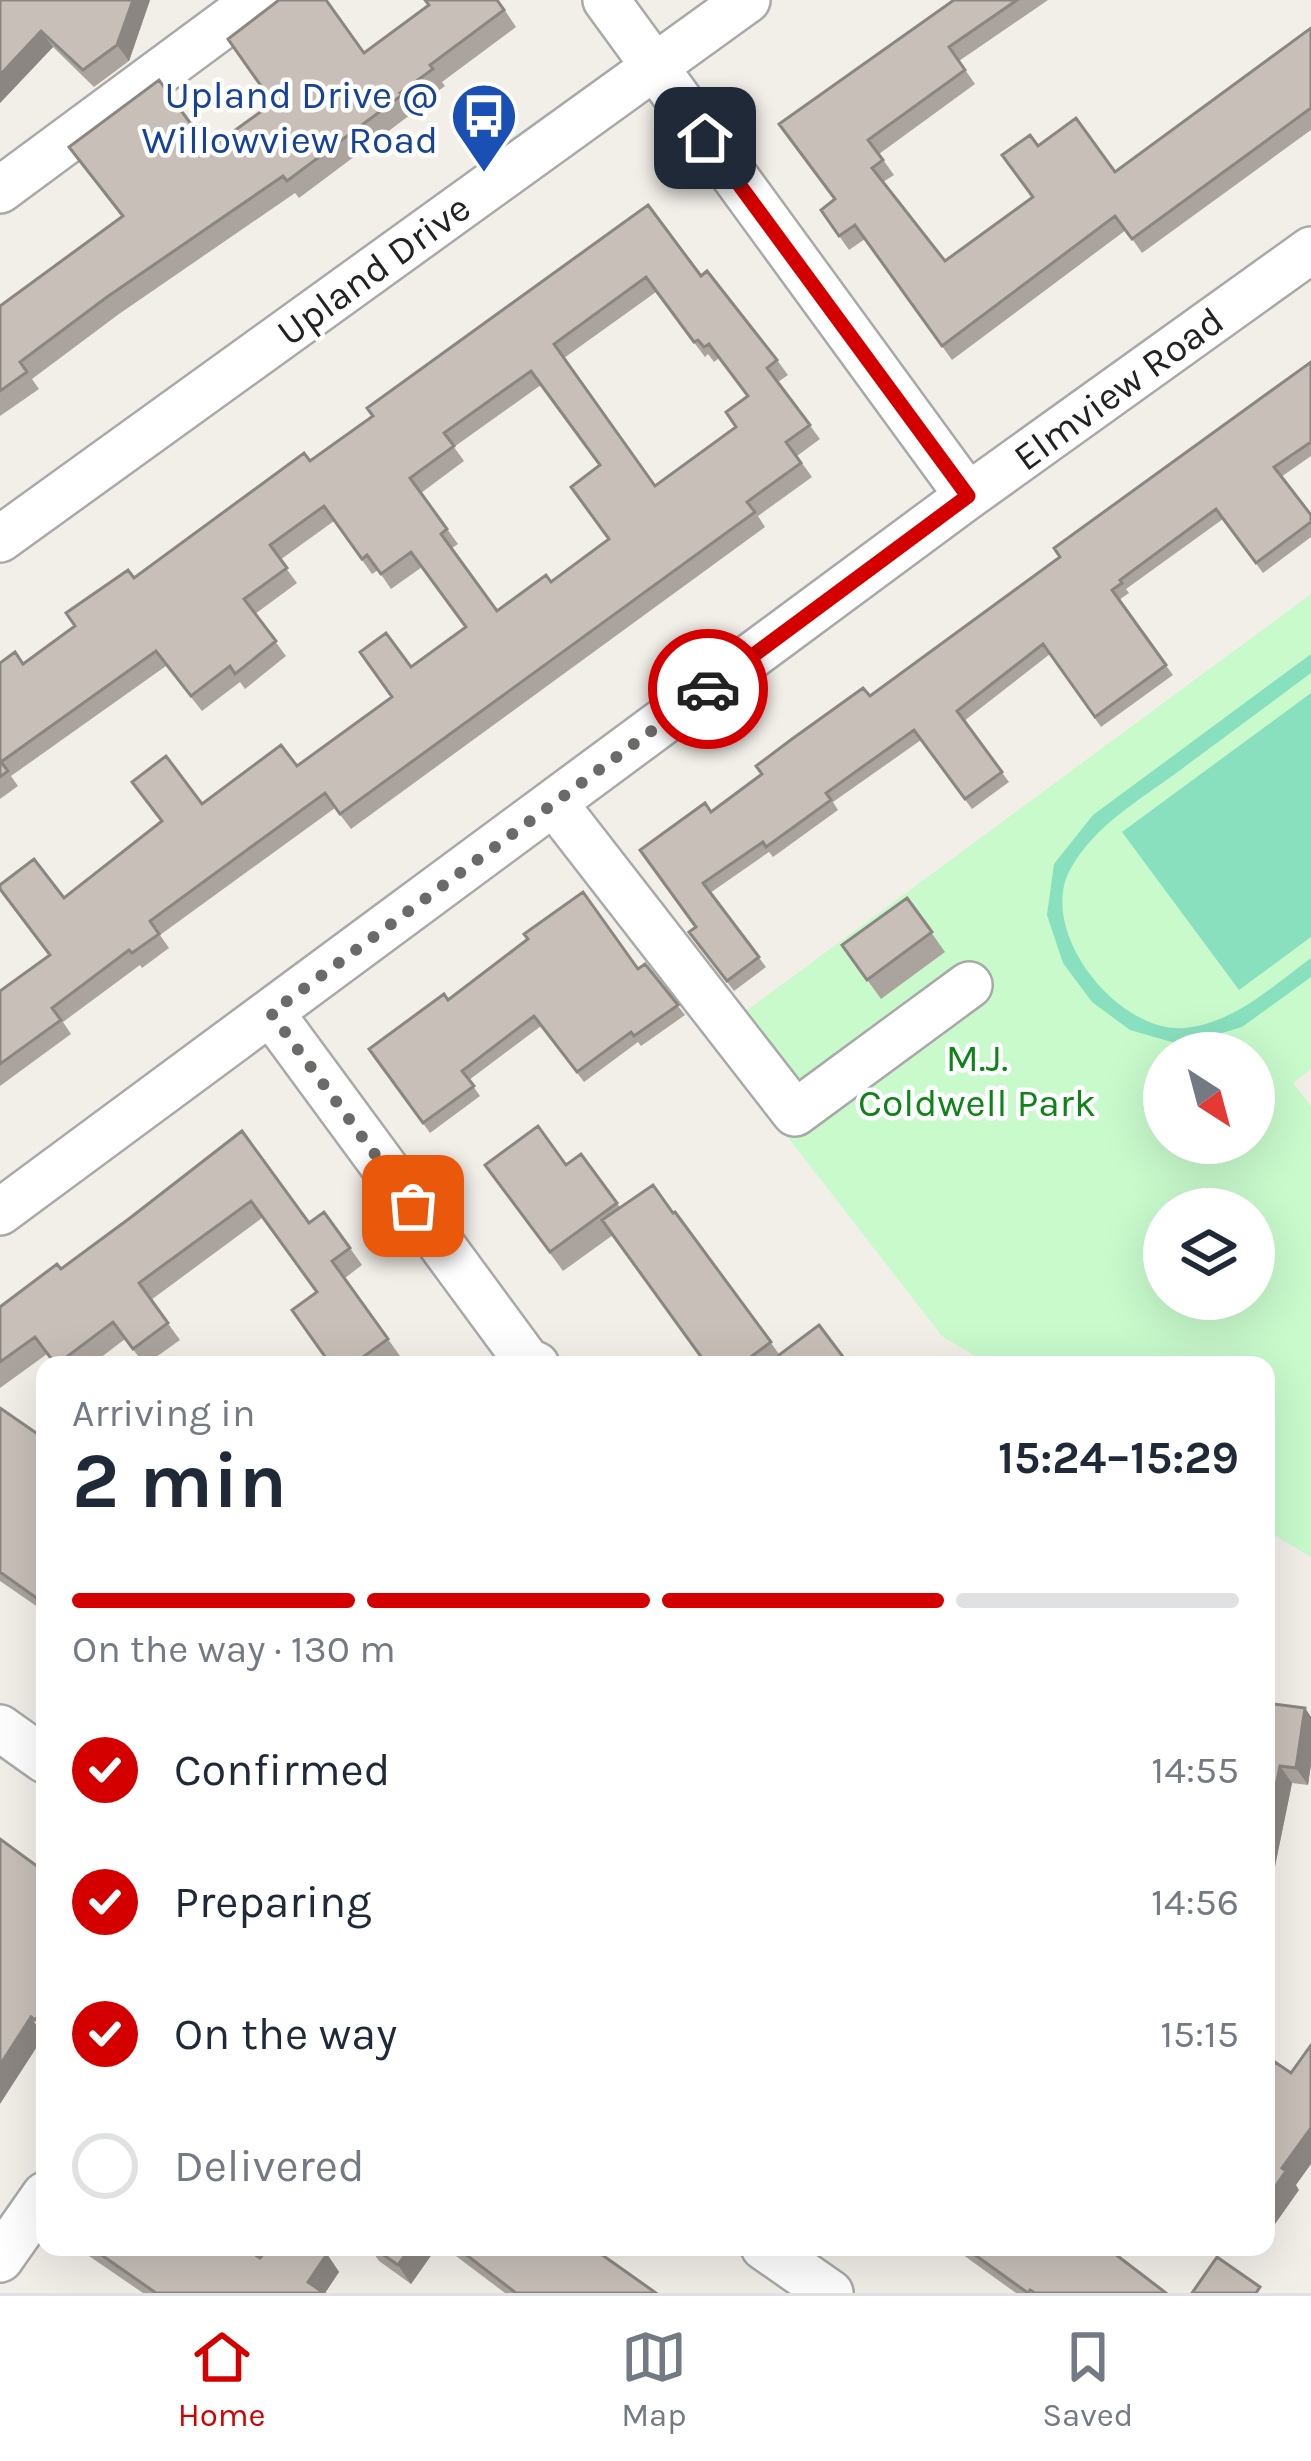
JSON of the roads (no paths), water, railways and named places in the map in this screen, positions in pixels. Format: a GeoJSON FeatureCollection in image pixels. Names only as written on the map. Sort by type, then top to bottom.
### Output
{"type":"FeatureCollection","features":[{"type":"Feature","properties":{"kind":"street"},"geometry":{"type":"LineString","coordinates":[[0,190],[257,0]]}},
{"type":"Feature","properties":{"kind":"street"},"geometry":{"type":"LineString","coordinates":[[606,0],[968,496]]}},
{"type":"Feature","properties":{"kind":"street","name":"Upland Drive"},"geometry":{"type":"LineString","coordinates":[[0,539],[747,0]]}},
{"type":"Feature","properties":{"kind":"street","name":"Elmview Road"},"geometry":{"type":"LineString","coordinates":[[0,1212],[968,496],[1311,250]]}},
{"type":"Feature","properties":{"kind":"street"},"geometry":{"type":"LineString","coordinates":[[554,803],[795,1113],[969,985]]}},
{"type":"Feature","properties":{"kind":"street"},"geometry":{"type":"LineString","coordinates":[[271,1013],[524,1356]]}},
{"type":"Feature","properties":{"kind":"street"},"geometry":{"type":"LineString","coordinates":[[0,1728],[36,1754]]}},
{"type":"Feature","properties":{"kind":"street"},"geometry":{"type":"LineString","coordinates":[[0,2259],[36,2207]]}},
{"type":"Feature","properties":{"kind":"street"},"geometry":{"type":"LineString","coordinates":[[777,2256],[830,2293]]}},
{"type":"Feature","properties":{"kind":"place","name":"Upland Drive @ Willowview Road"},"geometry":{"type":"Point","coordinates":[484,175]}},
{"type":"Feature","properties":{"kind":"park label","name":"M.J. Coldwell Park"},"geometry":{"type":"Point","coordinates":[977,1080]}}]}
